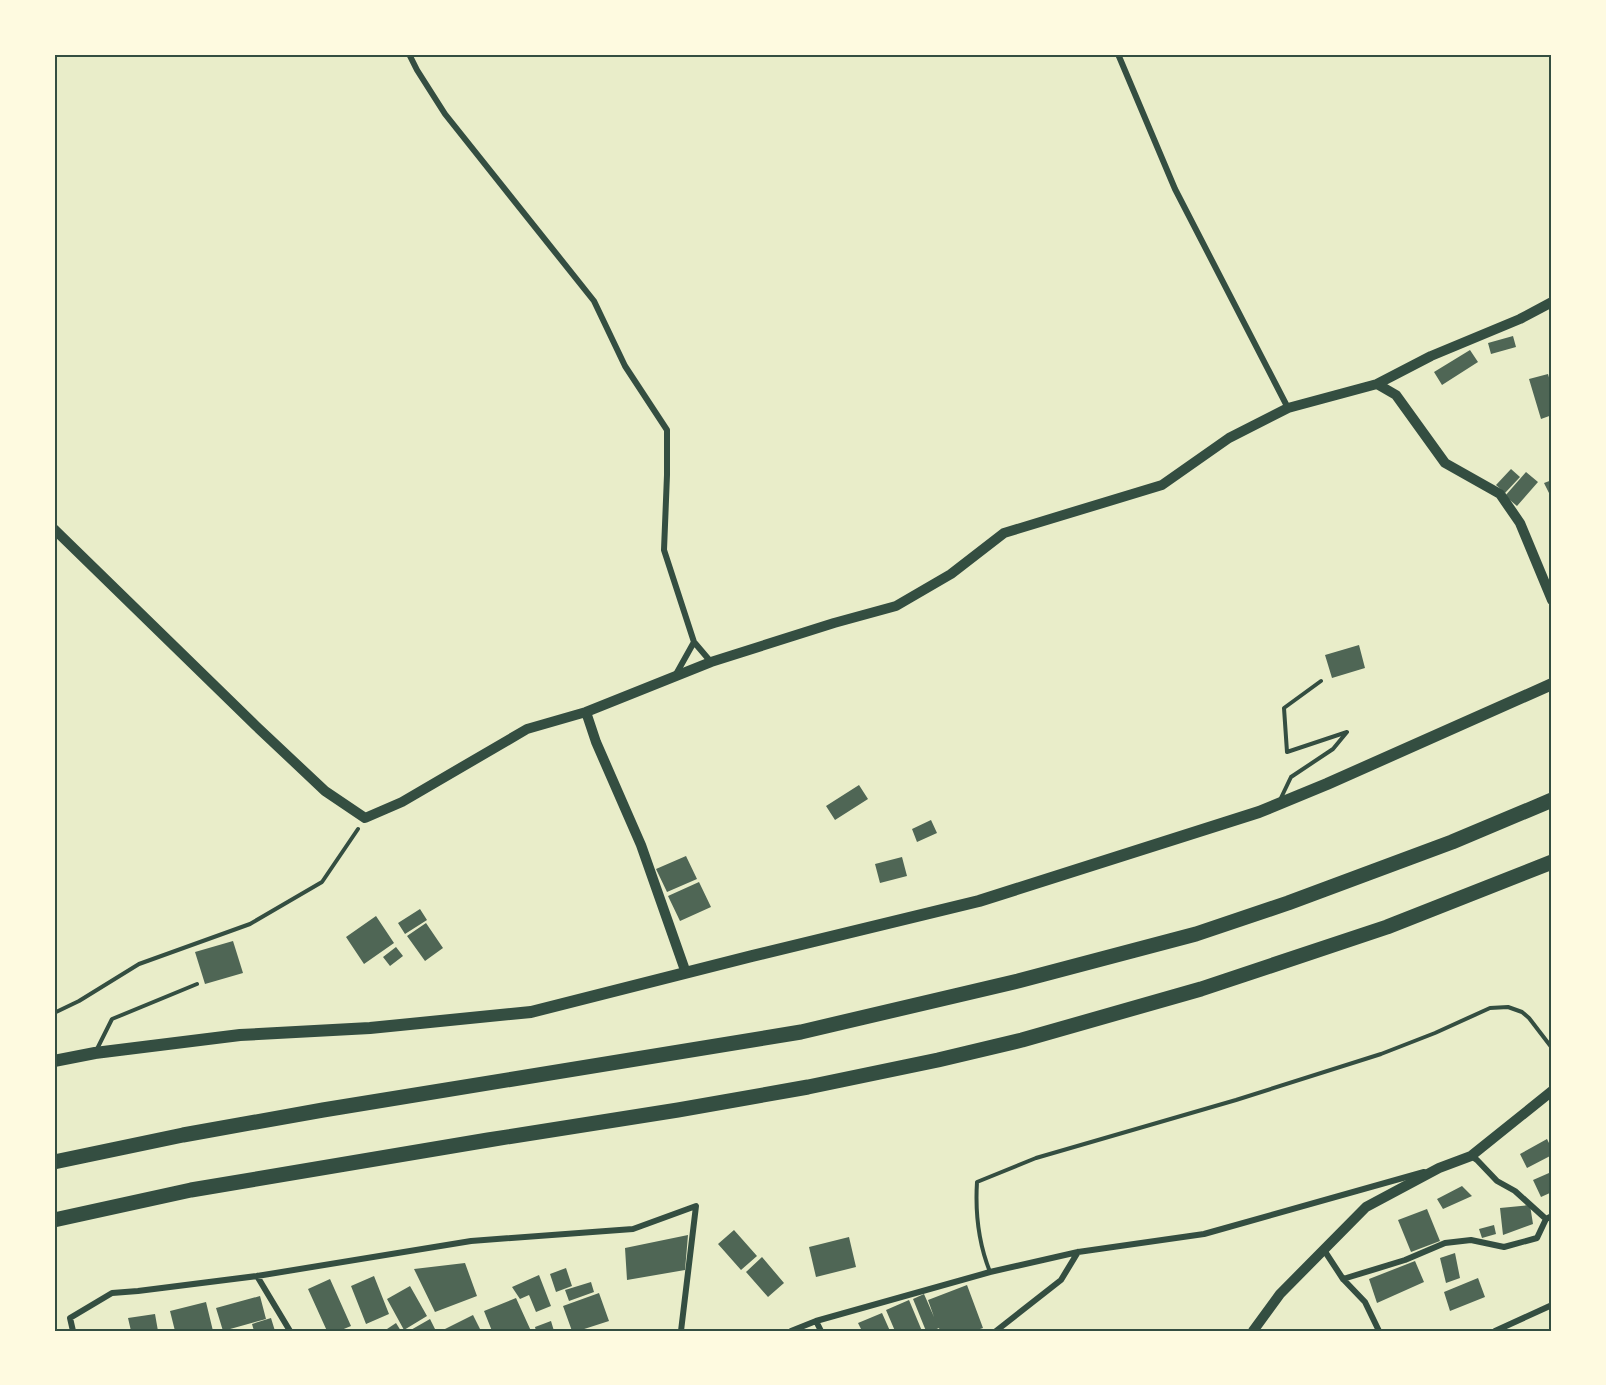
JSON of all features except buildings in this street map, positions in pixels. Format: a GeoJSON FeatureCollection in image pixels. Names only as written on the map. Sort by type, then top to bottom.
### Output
{"type":"FeatureCollection","features":[{"type":"Feature","properties":{"kind":"highway"},"geometry":{"type":"LineString","coordinates":[[54,1162],[183,1135],[323,1110],[801,1032],[1007,984],[1196,934],[1452,842],[1552,800]]}},
{"type":"Feature","properties":{"kind":"highway"},"geometry":{"type":"LineString","coordinates":[[54,1220],[191,1190],[808,1087],[1022,1040],[1244,975],[1388,927],[1552,862]]}},
{"type":"Feature","properties":{"kind":"main road"},"geometry":{"type":"LineString","coordinates":[[54,1061],[95,1053],[240,1035],[370,1028],[531,1012],[979,901],[1260,812],[1552,684]]}},
{"type":"Feature","properties":{"kind":"street"},"geometry":{"type":"LineString","coordinates":[[409,54],[445,114],[594,302],[625,366],[667,430],[664,550],[694,642],[711,662]]}},
{"type":"Feature","properties":{"kind":"street"},"geometry":{"type":"LineString","coordinates":[[1118,54],[1175,189],[1288,408]]}},
{"type":"Feature","properties":{"kind":"street"},"geometry":{"type":"LineString","coordinates":[[54,529],[316,783],[365,818],[402,802],[527,729],[586,712],[711,662],[896,606],[951,574],[1004,533],[1162,485],[1229,438],[1288,408],[1377,384],[1431,356],[1520,319],[1552,302]]}},
{"type":"Feature","properties":{"kind":"street"},"geometry":{"type":"LineString","coordinates":[[1377,384],[1396,395],[1445,463],[1500,494],[1520,523],[1552,600]]}},
{"type":"Feature","properties":{"kind":"street"},"geometry":{"type":"LineString","coordinates":[[675,675],[694,642]]}},
{"type":"Feature","properties":{"kind":"street"},"geometry":{"type":"LineString","coordinates":[[586,712],[596,742],[641,845],[686,973]]}},
{"type":"Feature","properties":{"kind":"street"},"geometry":{"type":"LineString","coordinates":[[791,1331],[816,1321],[990,1272],[1078,1252],[1204,1234],[1439,1168],[1471,1156],[1552,1091]]}},
{"type":"Feature","properties":{"kind":"street"},"geometry":{"type":"LineString","coordinates":[[1343,1279],[1405,1260],[1445,1243],[1472,1239],[1504,1247],[1537,1238],[1549,1217],[1515,1191],[1497,1181],[1471,1156]]}},
{"type":"Feature","properties":{"kind":"street"},"geometry":{"type":"LineString","coordinates":[[1253,1331],[1280,1294],[1366,1206],[1439,1168]]}},
{"type":"Feature","properties":{"kind":"street"},"geometry":{"type":"LineString","coordinates":[[73,1331],[70,1318],[112,1293],[257,1276],[471,1241],[633,1228],[696,1206],[681,1331]]}},
{"type":"Feature","properties":{"kind":"street"},"geometry":{"type":"LineString","coordinates":[[1324,1250],[1343,1279],[1365,1302],[1379,1331]]}},
{"type":"Feature","properties":{"kind":"street"},"geometry":{"type":"LineString","coordinates":[[996,1331],[1061,1280],[1078,1252]]}},
{"type":"Feature","properties":{"kind":"street"},"geometry":{"type":"LineString","coordinates":[[257,1276],[290,1331]]}},
{"type":"Feature","properties":{"kind":"street"},"geometry":{"type":"LineString","coordinates":[[1496,1331],[1552,1305]]}},
{"type":"Feature","properties":{"kind":"street"},"geometry":{"type":"LineString","coordinates":[[816,1321],[821,1331]]}},
{"type":"Feature","properties":{"kind":"lane"},"geometry":{"type":"LineString","coordinates":[[1279,804],[1291,777],[1333,749],[1347,732],[1287,752],[1284,708],[1321,681]]}},
{"type":"Feature","properties":{"kind":"lane"},"geometry":{"type":"LineString","coordinates":[[95,1053],[112,1019],[197,984]]}},
{"type":"Feature","properties":{"kind":"lane"},"geometry":{"type":"LineString","coordinates":[[990,1272],[978,1230],[975,1202],[977,1182],[1036,1158],[1236,1101],[1381,1054],[1490,1008],[1508,1007],[1522,1012],[1552,1048]]}},
{"type":"Feature","properties":{"kind":"path"},"geometry":{"type":"LineString","coordinates":[[54,1012],[79,1001],[139,964],[250,924],[322,882],[365,818]]}}]}
